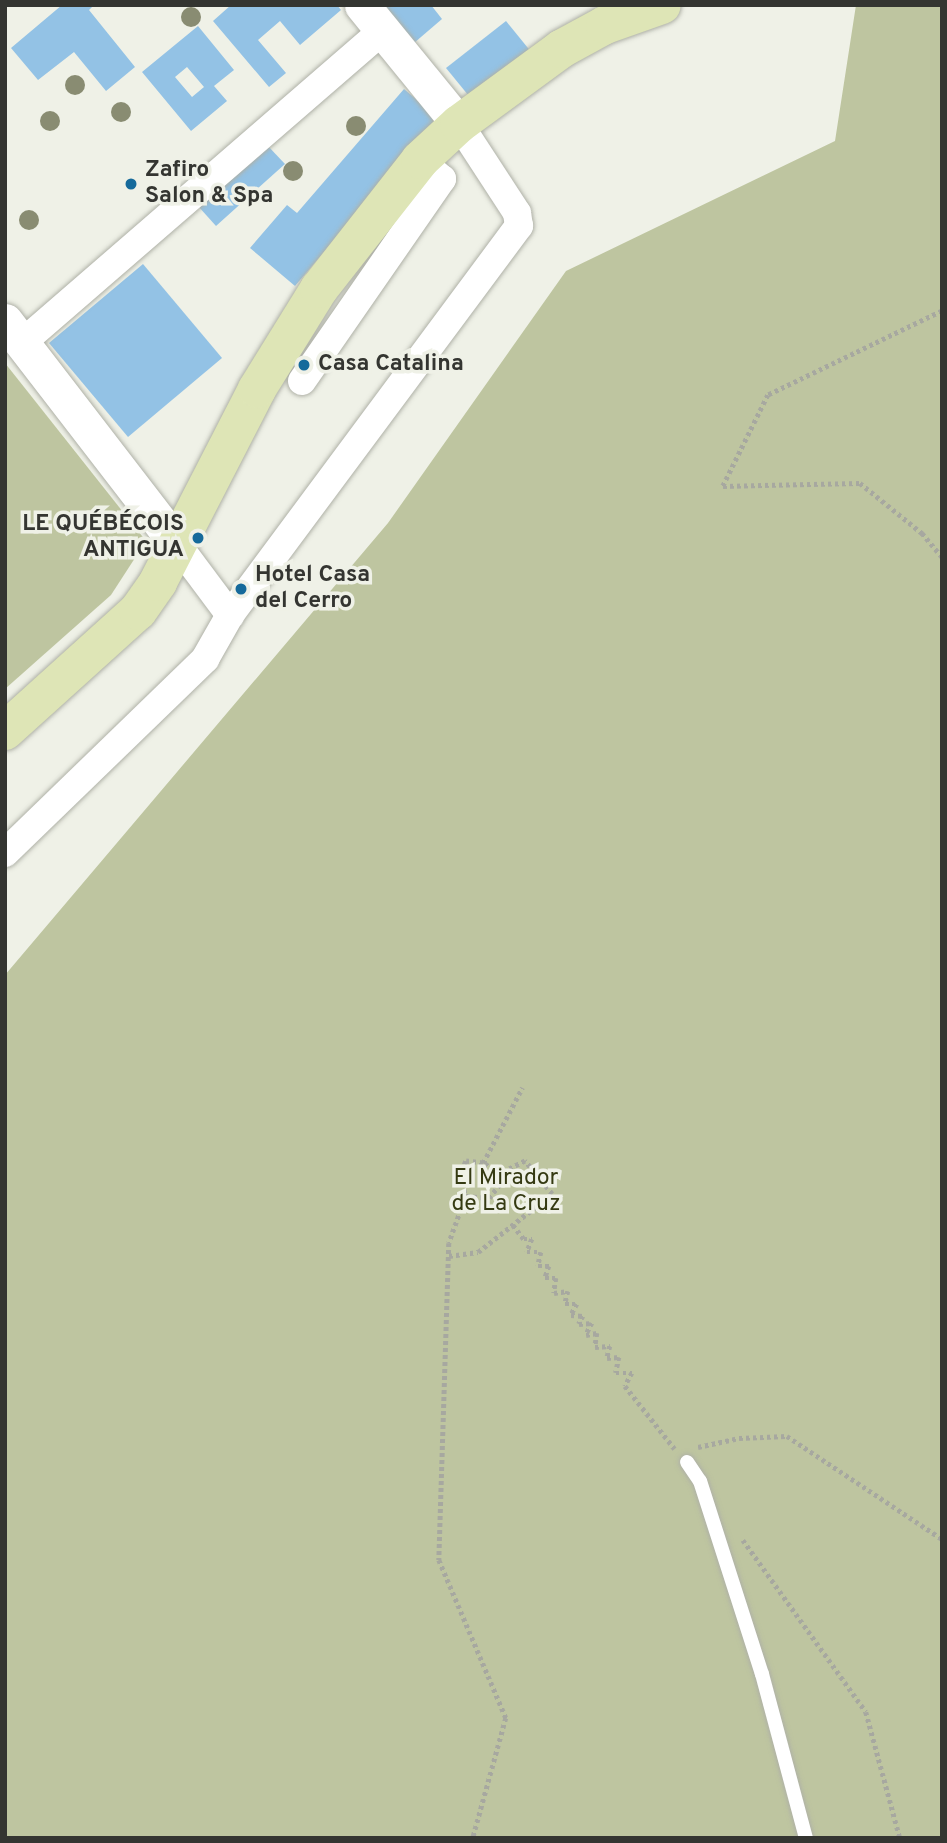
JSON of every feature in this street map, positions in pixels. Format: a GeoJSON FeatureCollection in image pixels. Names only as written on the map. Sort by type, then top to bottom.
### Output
{"type":"FeatureCollection","features":[{"type":"Feature","properties":{"kind":"main road"},"geometry":{"type":"LineString","coordinates":[[5,731],[138,611],[177,544],[257,389],[319,289],[431,169],[561,49],[605,25],[662,5]]}},
{"type":"Feature","properties":{"kind":"street"},"geometry":{"type":"LineString","coordinates":[[5,853],[205,659],[230,615],[519,226],[517,213],[467,137],[372,18],[14,332],[230,615]]}},
{"type":"Feature","properties":{"kind":"street"},"geometry":{"type":"LineString","coordinates":[[302,381],[431,169]]}},
{"type":"Feature","properties":{"kind":"lane"},"geometry":{"type":"LineString","coordinates":[[685,1460],[700,1481],[754,1649],[806,1838]]}},
{"type":"Feature","properties":{"kind":"path"},"geometry":{"type":"LineString","coordinates":[[942,310],[768,395],[723,486],[860,483],[922,533],[942,557]]}},
{"type":"Feature","properties":{"kind":"path"},"geometry":{"type":"LineString","coordinates":[[483,1163],[522,1088]]}},
{"type":"Feature","properties":{"kind":"path"},"geometry":{"type":"LineString","coordinates":[[473,1838],[506,1718],[439,1560],[449,1256],[466,1196],[462,1169],[466,1161],[483,1163],[499,1174]]}},
{"type":"Feature","properties":{"kind":"path"},"geometry":{"type":"LineString","coordinates":[[449,1256],[478,1252],[552,1194],[525,1161],[499,1174]]}},
{"type":"Feature","properties":{"kind":"path"},"geometry":{"type":"LineString","coordinates":[[466,1196],[489,1198],[499,1185],[499,1174]]}},
{"type":"Feature","properties":{"kind":"path"},"geometry":{"type":"LineString","coordinates":[[513,1224],[524,1239],[532,1238],[527,1252],[541,1252],[538,1266],[549,1266],[545,1278],[556,1278],[554,1293],[568,1291],[565,1304],[577,1304],[570,1315],[583,1315],[579,1324],[592,1323],[586,1335],[597,1333],[595,1347],[610,1346],[607,1358],[619,1357],[616,1373],[632,1373],[625,1386],[685,1460],[704,1443],[786,1436],[942,1539]]}},
{"type":"Feature","properties":{"kind":"path"},"geometry":{"type":"LineString","coordinates":[[740,1536],[866,1712],[900,1838]]}},
{"type":"Feature","properties":{"kind":"green space","name":"El Mirador de La Cruz"},"geometry":{"type":"Polygon","coordinates":[[[856,5],[942,5],[942,1838],[5,1838],[5,975],[388,523],[566,271],[835,141],[856,5]]]}},
{"type":"Feature","properties":{"kind":"green space"},"geometry":{"type":"Polygon","coordinates":[[[5,363],[146,541],[111,595],[5,689],[5,363]]]}},
{"type":"Feature","properties":{"kind":"building"},"geometry":{"type":"Polygon","coordinates":[[[62,5],[94,5],[89,10],[135,67],[106,91],[74,52],[38,80],[11,48],[62,5]]]}},
{"type":"Feature","properties":{"kind":"building"},"geometry":{"type":"Polygon","coordinates":[[[231,5],[337,5],[341,10],[300,45],[280,21],[258,40],[286,73],[269,87],[213,21],[231,5]]]}},
{"type":"Feature","properties":{"kind":"building"},"geometry":{"type":"Polygon","coordinates":[[[382,5],[431,5],[442,19],[414,43],[382,5]]]}},
{"type":"Feature","properties":{"kind":"building"},"geometry":{"type":"Polygon","coordinates":[[[506,21],[532,53],[473,101],[446,68],[506,21]]]}},
{"type":"Feature","properties":{"kind":"building"},"geometry":{"type":"Polygon","coordinates":[[[198,26],[234,70],[214,86],[227,101],[191,131],[142,72],[198,26]],[[187,67],[175,77],[192,97],[204,87],[187,67]]]}},
{"type":"Feature","properties":{"kind":"building"},"geometry":{"type":"Polygon","coordinates":[[[404,89],[438,118],[295,286],[250,248],[287,205],[297,213],[404,89]]]}},
{"type":"Feature","properties":{"kind":"building"},"geometry":{"type":"Polygon","coordinates":[[[267,145],[285,164],[216,226],[198,206],[267,145]]]}},
{"type":"Feature","properties":{"kind":"building"},"geometry":{"type":"Polygon","coordinates":[[[143,264],[222,358],[128,437],[49,343],[143,264]]]}},
{"type":"Feature","properties":{"kind":"place","name":"Zafiro Salon & Spa"},"geometry":{"type":"Point","coordinates":[131,184]}},
{"type":"Feature","properties":{"kind":"place","name":"Casa Catalina"},"geometry":{"type":"Point","coordinates":[304,365]}},
{"type":"Feature","properties":{"kind":"place","name":"LE QUÉBÉCOIS ANTIGUA"},"geometry":{"type":"Point","coordinates":[198,538]}},
{"type":"Feature","properties":{"kind":"place","name":"Hotel Casa del Cerro"},"geometry":{"type":"Point","coordinates":[241,589]}}]}
